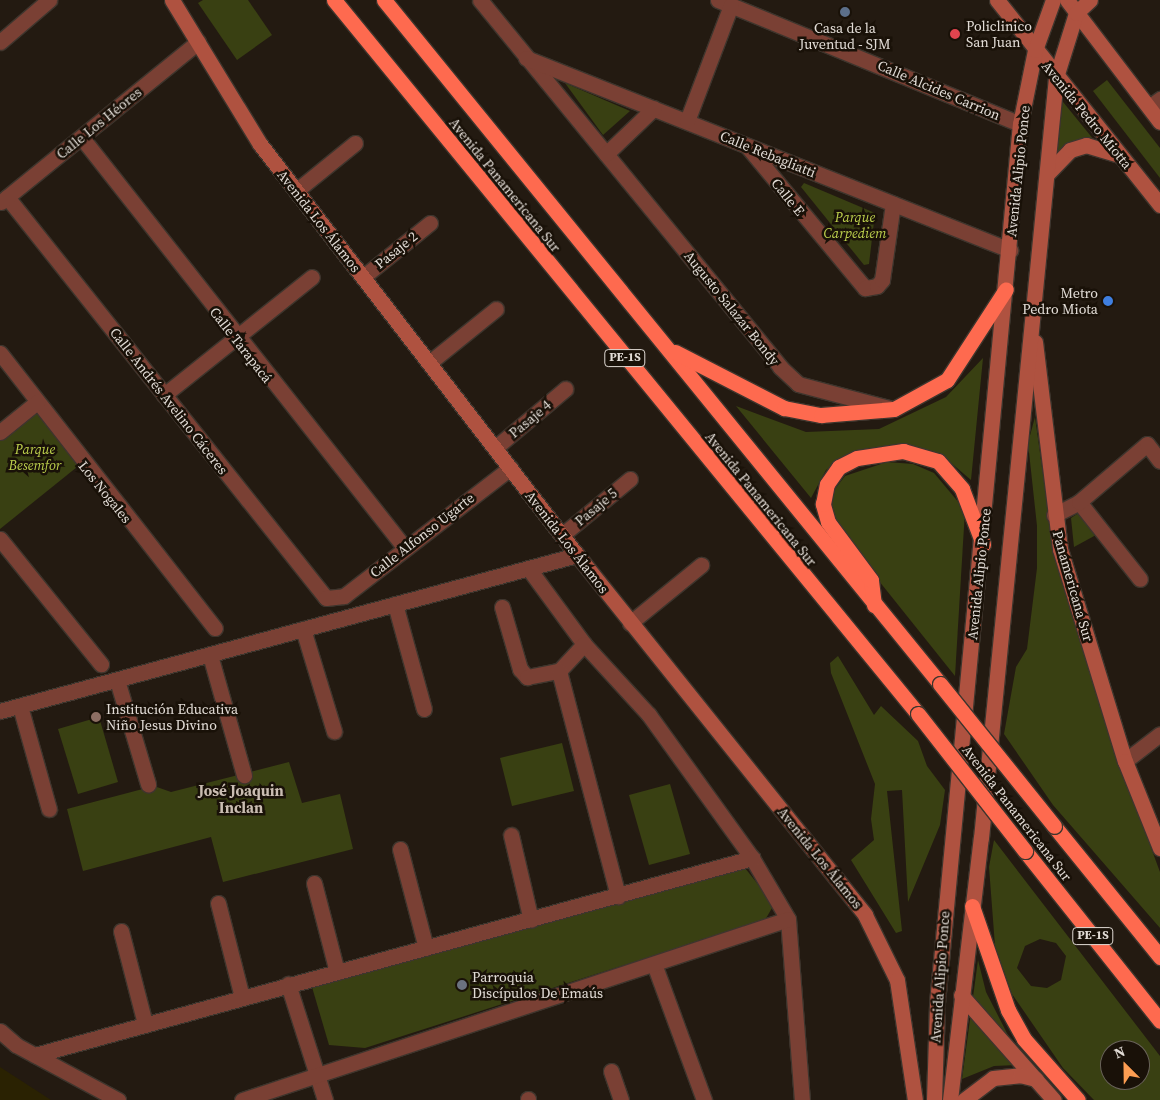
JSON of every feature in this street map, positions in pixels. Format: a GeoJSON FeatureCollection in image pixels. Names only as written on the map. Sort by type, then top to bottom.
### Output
{"type":"FeatureCollection","features":[{"type":"Feature","properties":{"kind":"highway","name":"Avenida Panamericana Sur"},"geometry":{"type":"LineString","coordinates":[[334,0],[918,714],[1160,1021]]}},
{"type":"Feature","properties":{"kind":"highway","name":"Avenida Panamericana Sur"},"geometry":{"type":"LineString","coordinates":[[384,0],[668,347],[874,605],[1160,956]]}},
{"type":"Feature","properties":{"kind":"highway"},"geometry":{"type":"LineString","coordinates":[[668,347],[784,408],[821,415],[894,409],[947,380],[976,342],[1006,290]]}},
{"type":"Feature","properties":{"kind":"highway"},"geometry":{"type":"LineString","coordinates":[[874,605],[871,580],[828,522],[823,504],[827,484],[839,467],[857,458],[903,451],[938,461],[962,489],[983,544]]}},
{"type":"Feature","properties":{"kind":"highway"},"geometry":{"type":"LineString","coordinates":[[972,906],[1012,1017],[1039,1058],[1078,1100]]}},
{"type":"Feature","properties":{"kind":"highway"},"geometry":{"type":"LineString","coordinates":[[1141,998],[1160,1029]]}},
{"type":"Feature","properties":{"kind":"main road","name":"Avenida Los Álamos"},"geometry":{"type":"LineString","coordinates":[[172,0],[260,144],[576,556],[865,914],[897,980],[915,1100]]}},
{"type":"Feature","properties":{"kind":"main road","name":"Avenida Pedro Miotta"},"geometry":{"type":"LineString","coordinates":[[997,0],[1056,77],[1123,157],[1160,205]]}},
{"type":"Feature","properties":{"kind":"main road","name":"Avenida Alipio Ponce"},"geometry":{"type":"LineString","coordinates":[[934,1100],[936,1003],[983,544],[1020,124],[1035,50],[1053,0]]}},
{"type":"Feature","properties":{"kind":"main road"},"geometry":{"type":"LineString","coordinates":[[1067,0],[1155,103],[1160,122]]}},
{"type":"Feature","properties":{"kind":"main road"},"geometry":{"type":"LineString","coordinates":[[1076,12],[1090,0]]}},
{"type":"Feature","properties":{"kind":"main road","name":"Avenida Alipio Ponce"},"geometry":{"type":"LineString","coordinates":[[950,1100],[972,906],[1056,77],[1076,12]]}},
{"type":"Feature","properties":{"kind":"main road"},"geometry":{"type":"LineString","coordinates":[[1046,175],[1070,150],[1086,145],[1123,157]]}},
{"type":"Feature","properties":{"kind":"main road","name":"Panamericana Sur"},"geometry":{"type":"LineString","coordinates":[[1032,315],[1054,516],[1125,761],[1160,848]]}},
{"type":"Feature","properties":{"kind":"main road"},"geometry":{"type":"LineString","coordinates":[[961,995],[1054,1100]]}},
{"type":"Feature","properties":{"kind":"main road"},"geometry":{"type":"LineString","coordinates":[[964,1100],[993,1078],[1020,1075],[1036,1079]]}},
{"type":"Feature","properties":{"kind":"street"},"geometry":{"type":"LineString","coordinates":[[0,42],[49,0]]}},
{"type":"Feature","properties":{"kind":"street","name":"Augusto Salazar Bondy"},"geometry":{"type":"LineString","coordinates":[[480,0],[525,57],[798,384],[894,409]]}},
{"type":"Feature","properties":{"kind":"street"},"geometry":{"type":"LineString","coordinates":[[687,121],[725,2]]}},
{"type":"Feature","properties":{"kind":"street","name":"Calle Alcides Carrion"},"geometry":{"type":"LineString","coordinates":[[725,2],[1020,124]]}},
{"type":"Feature","properties":{"kind":"street","name":"Calle Los Héores"},"geometry":{"type":"LineString","coordinates":[[4,200],[198,42]]}},
{"type":"Feature","properties":{"kind":"street","name":"Calle Rebagliatti"},"geometry":{"type":"LineString","coordinates":[[525,57],[1010,250]]}},
{"type":"Feature","properties":{"kind":"street"},"geometry":{"type":"LineString","coordinates":[[606,154],[654,108]]}},
{"type":"Feature","properties":{"kind":"street","name":"Calle Tarapacá"},"geometry":{"type":"LineString","coordinates":[[82,138],[235,338],[405,548]]}},
{"type":"Feature","properties":{"kind":"street"},"geometry":{"type":"LineString","coordinates":[[296,191],[355,143]]}},
{"type":"Feature","properties":{"kind":"street","name":"Calle E"},"geometry":{"type":"LineString","coordinates":[[746,145],[865,288],[877,286],[882,280],[893,204]]}},
{"type":"Feature","properties":{"kind":"street","name":"Calle Andrés Avelino Cáceres"},"geometry":{"type":"LineString","coordinates":[[4,200],[164,395],[326,598],[334,600]]}},
{"type":"Feature","properties":{"kind":"street","name":"Pasaje 2"},"geometry":{"type":"LineString","coordinates":[[363,277],[430,223]]}},
{"type":"Feature","properties":{"kind":"street"},"geometry":{"type":"LineString","coordinates":[[164,395],[312,277]]}},
{"type":"Feature","properties":{"kind":"street"},"geometry":{"type":"LineString","coordinates":[[429,363],[496,309]]}},
{"type":"Feature","properties":{"kind":"street","name":"Los Nogales"},"geometry":{"type":"LineString","coordinates":[[0,352],[36,402],[215,628]]}},
{"type":"Feature","properties":{"kind":"street","name":"Pasaje 4"},"geometry":{"type":"LineString","coordinates":[[495,448],[566,389]]}},
{"type":"Feature","properties":{"kind":"street"},"geometry":{"type":"LineString","coordinates":[[0,432],[36,402]]}},
{"type":"Feature","properties":{"kind":"street"},"geometry":{"type":"LineString","coordinates":[[1054,516],[1079,502],[1147,444],[1160,461]]}},
{"type":"Feature","properties":{"kind":"street","name":"Calle Alfonso Ugarte"},"geometry":{"type":"LineString","coordinates":[[334,600],[510,468]]}},
{"type":"Feature","properties":{"kind":"street","name":"Pasaje 5"},"geometry":{"type":"LineString","coordinates":[[562,536],[630,479]]}},
{"type":"Feature","properties":{"kind":"street"},"geometry":{"type":"LineString","coordinates":[[1079,502],[1140,580]]}},
{"type":"Feature","properties":{"kind":"street"},"geometry":{"type":"LineString","coordinates":[[0,539],[101,664]]}},
{"type":"Feature","properties":{"kind":"street"},"geometry":{"type":"LineString","coordinates":[[0,712],[576,556]]}},
{"type":"Feature","properties":{"kind":"street"},"geometry":{"type":"LineString","coordinates":[[630,623],[701,565]]}},
{"type":"Feature","properties":{"kind":"street"},"geometry":{"type":"LineString","coordinates":[[529,569],[584,644],[649,715],[752,858],[788,919],[802,1100]]}},
{"type":"Feature","properties":{"kind":"street"},"geometry":{"type":"LineString","coordinates":[[395,604],[424,709]]}},
{"type":"Feature","properties":{"kind":"street"},"geometry":{"type":"LineString","coordinates":[[502,606],[523,674],[532,678],[559,671],[584,644]]}},
{"type":"Feature","properties":{"kind":"street"},"geometry":{"type":"LineString","coordinates":[[303,629],[334,731]]}},
{"type":"Feature","properties":{"kind":"street"},"geometry":{"type":"LineString","coordinates":[[210,654],[244,775]]}},
{"type":"Feature","properties":{"kind":"street"},"geometry":{"type":"LineString","coordinates":[[559,671],[618,896]]}},
{"type":"Feature","properties":{"kind":"street"},"geometry":{"type":"LineString","coordinates":[[117,680],[148,784]]}},
{"type":"Feature","properties":{"kind":"street"},"geometry":{"type":"LineString","coordinates":[[20,706],[49,810]]}},
{"type":"Feature","properties":{"kind":"street"},"geometry":{"type":"LineString","coordinates":[[1125,761],[1160,734]]}},
{"type":"Feature","properties":{"kind":"street"},"geometry":{"type":"LineString","coordinates":[[511,834],[531,920]]}},
{"type":"Feature","properties":{"kind":"street"},"geometry":{"type":"LineString","coordinates":[[400,849],[426,948]]}},
{"type":"Feature","properties":{"kind":"street"},"geometry":{"type":"LineString","coordinates":[[35,1055],[752,858]]}},
{"type":"Feature","properties":{"kind":"street"},"geometry":{"type":"LineString","coordinates":[[314,883],[337,972]]}},
{"type":"Feature","properties":{"kind":"street"},"geometry":{"type":"LineString","coordinates":[[218,902],[242,997]]}},
{"type":"Feature","properties":{"kind":"street"},"geometry":{"type":"LineString","coordinates":[[242,1100],[788,919]]}},
{"type":"Feature","properties":{"kind":"street"},"geometry":{"type":"LineString","coordinates":[[121,931],[145,1024]]}},
{"type":"Feature","properties":{"kind":"street"},"geometry":{"type":"LineString","coordinates":[[654,964],[704,1100]]}},
{"type":"Feature","properties":{"kind":"street"},"geometry":{"type":"LineString","coordinates":[[288,984],[325,1100]]}},
{"type":"Feature","properties":{"kind":"street"},"geometry":{"type":"LineString","coordinates":[[0,1031],[35,1055],[118,1100]]}},
{"type":"Feature","properties":{"kind":"street"},"geometry":{"type":"LineString","coordinates":[[611,1070],[621,1100]]}},
{"type":"Feature","properties":{"kind":"green space"},"geometry":{"type":"Polygon","coordinates":[[[203,0],[248,0],[272,35],[237,60],[198,3],[203,0]]]}},
{"type":"Feature","properties":{"kind":"green space"},"geometry":{"type":"Polygon","coordinates":[[[1107,80],[1160,148],[1160,178],[1093,91],[1107,80]]]}},
{"type":"Feature","properties":{"kind":"green space"},"geometry":{"type":"Polygon","coordinates":[[[565,83],[630,111],[603,135],[565,83]]]}},
{"type":"Feature","properties":{"kind":"green space"},"geometry":{"type":"Polygon","coordinates":[[[1059,97],[1094,140],[1068,143],[1050,160],[1059,97]]]}},
{"type":"Feature","properties":{"kind":"green space","name":"Parque Carpediem"},"geometry":{"type":"Polygon","coordinates":[[[804,183],[875,213],[869,264],[864,265],[801,187],[804,183]]]}},
{"type":"Feature","properties":{"kind":"green space"},"geometry":{"type":"Polygon","coordinates":[[[983,358],[971,480],[943,456],[910,447],[880,447],[838,461],[826,470],[811,498],[736,406],[806,432],[879,429],[946,397],[983,358]]]}},
{"type":"Feature","properties":{"kind":"green space","name":"Parque Besemfor"},"geometry":{"type":"Polygon","coordinates":[[[37,402],[82,463],[0,529],[0,432],[37,402]]]}},
{"type":"Feature","properties":{"kind":"green space"},"geometry":{"type":"Polygon","coordinates":[[[1035,417],[1051,532],[1117,756],[1160,872],[1160,928],[1053,805],[1004,734],[1016,667],[1027,649],[1037,568],[1037,526],[1028,443],[1035,417]]]}},
{"type":"Feature","properties":{"kind":"green space"},"geometry":{"type":"Polygon","coordinates":[[[887,462],[913,464],[934,473],[965,510],[955,676],[839,531],[831,509],[835,489],[845,476],[887,462]]]}},
{"type":"Feature","properties":{"kind":"green space"},"geometry":{"type":"Polygon","coordinates":[[[1080,512],[1096,535],[1074,547],[1071,518],[1080,512]]]}},
{"type":"Feature","properties":{"kind":"green space"},"geometry":{"type":"Polygon","coordinates":[[[838,656],[874,715],[881,706],[918,741],[927,766],[945,790],[940,825],[908,902],[902,790],[887,791],[902,931],[896,933],[851,860],[874,840],[871,819],[875,784],[831,673],[830,663],[838,656]]]}},
{"type":"Feature","properties":{"kind":"green space"},"geometry":{"type":"Polygon","coordinates":[[[99,717],[118,782],[78,794],[58,729],[99,717]]]}},
{"type":"Feature","properties":{"kind":"green space"},"geometry":{"type":"Polygon","coordinates":[[[562,743],[574,791],[512,806],[500,758],[562,743]]]}},
{"type":"Feature","properties":{"kind":"green space"},"geometry":{"type":"Polygon","coordinates":[[[289,762],[302,803],[340,794],[353,849],[223,882],[211,837],[83,871],[67,809],[154,786],[171,792],[289,762]]]}},
{"type":"Feature","properties":{"kind":"green space"},"geometry":{"type":"Polygon","coordinates":[[[670,784],[690,854],[649,865],[629,795],[670,784]]]}},
{"type":"Feature","properties":{"kind":"green space"},"geometry":{"type":"Polygon","coordinates":[[[994,840],[1148,1040],[1100,1040],[1100,1090],[1150,1090],[1150,1043],[1160,1056],[1160,1100],[1094,1100],[1063,1068],[1012,994],[995,946],[989,867],[994,840]],[[1040,939],[1025,946],[1017,968],[1031,986],[1047,988],[1061,980],[1066,956],[1056,943],[1040,939]]]}},
{"type":"Feature","properties":{"kind":"green space"},"geometry":{"type":"Polygon","coordinates":[[[745,868],[771,901],[772,908],[765,920],[365,1048],[329,1045],[312,987],[745,868]]]}},
{"type":"Feature","properties":{"kind":"green space"},"geometry":{"type":"Polygon","coordinates":[[[978,960],[986,992],[1012,1043],[1017,1065],[994,1066],[962,1079],[978,960]]]}},
{"type":"Feature","properties":{"kind":"sand"},"geometry":{"type":"Polygon","coordinates":[[[0,1067],[51,1100],[0,1100],[0,1067]]]}},
{"type":"Feature","properties":{"kind":"place","name":"Casa de la Juventud - SJM"},"geometry":{"type":"Point","coordinates":[845,12]}},
{"type":"Feature","properties":{"kind":"place","name":"Policlinico San Juan"},"geometry":{"type":"Point","coordinates":[955,34]}},
{"type":"Feature","properties":{"kind":"place","name":"Metro Pedro Miota"},"geometry":{"type":"Point","coordinates":[1108,301]}},
{"type":"Feature","properties":{"kind":"place","name":"Institución Educativa Niño Jesus Divino"},"geometry":{"type":"Point","coordinates":[96,717]}},
{"type":"Feature","properties":{"kind":"place","name":"Parroquia Discípulos De Emaús"},"geometry":{"type":"Point","coordinates":[462,985]}},
{"type":"Feature","properties":{"kind":"district","name":"José Joaquin Inclan"},"geometry":{"type":"Point","coordinates":[241,798]}}]}
